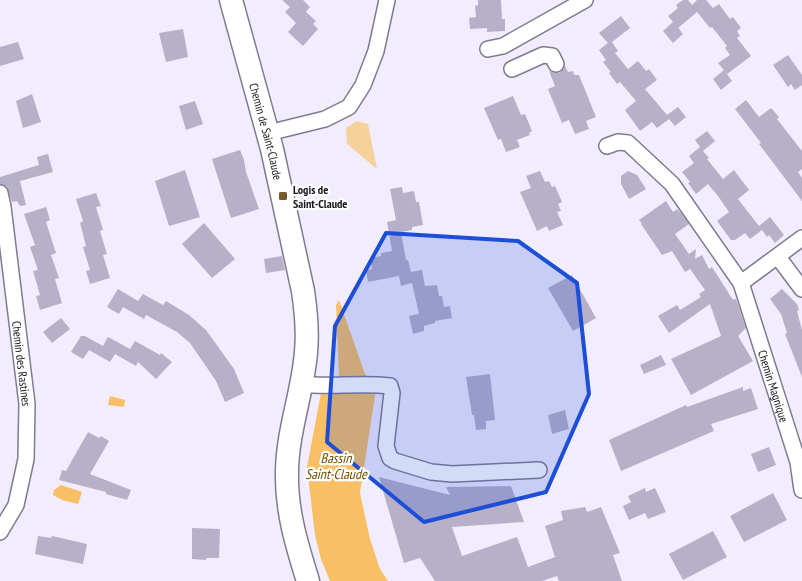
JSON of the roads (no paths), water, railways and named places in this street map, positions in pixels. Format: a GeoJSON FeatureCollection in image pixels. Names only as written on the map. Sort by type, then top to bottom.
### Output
{"type":"FeatureCollection","features":[{"type":"Feature","properties":{"kind":"street","name":"Chemin de Saint-Claude"},"geometry":{"type":"LineString","coordinates":[[231,0],[268,133],[303,291],[307,334],[306,353],[311,385],[289,446],[287,472],[288,501],[294,537],[308,581]]}},
{"type":"Feature","properties":{"kind":"street"},"geometry":{"type":"LineString","coordinates":[[268,133],[325,119],[349,107],[363,85],[376,51],[387,0]]}},
{"type":"Feature","properties":{"kind":"street"},"geometry":{"type":"LineString","coordinates":[[488,49],[503,46],[585,0]]}},
{"type":"Feature","properties":{"kind":"street"},"geometry":{"type":"LineString","coordinates":[[512,69],[543,55],[552,56],[556,64]]}},
{"type":"Feature","properties":{"kind":"street","name":"Chemin Magnique"},"geometry":{"type":"LineString","coordinates":[[607,146],[618,142],[628,143],[672,184],[741,283],[798,462],[802,490]]}},
{"type":"Feature","properties":{"kind":"street","name":"Chemin des Rastines"},"geometry":{"type":"LineString","coordinates":[[0,193],[27,404],[26,459],[22,478],[16,505],[0,532]]}},
{"type":"Feature","properties":{"kind":"street"},"geometry":{"type":"LineString","coordinates":[[741,283],[802,238]]}},
{"type":"Feature","properties":{"kind":"street"},"geometry":{"type":"LineString","coordinates":[[778,257],[802,289]]}},
{"type":"Feature","properties":{"kind":"street"},"geometry":{"type":"LineString","coordinates":[[311,385],[374,384],[390,386],[392,393],[386,446],[390,458],[395,461],[431,472],[452,474],[539,470]]}},
{"type":"Feature","properties":{"kind":"water","name":"Bassin Saint-Claude"},"geometry":{"type":"Polygon","coordinates":[[[339,300],[365,374],[376,389],[360,493],[370,539],[380,569],[388,581],[330,581],[321,559],[315,535],[307,467],[321,393],[339,376],[336,305],[339,300]]]}},
{"type":"Feature","properties":{"kind":"water"},"geometry":{"type":"Polygon","coordinates":[[[110,396],[125,400],[124,407],[108,405],[110,396]]]}},
{"type":"Feature","properties":{"kind":"water"},"geometry":{"type":"Polygon","coordinates":[[[61,485],[82,492],[78,504],[62,500],[53,495],[54,490],[61,485]]]}},
{"type":"Feature","properties":{"kind":"place","name":"Logis de Saint-Claude"},"geometry":{"type":"Point","coordinates":[283,196]}}]}
